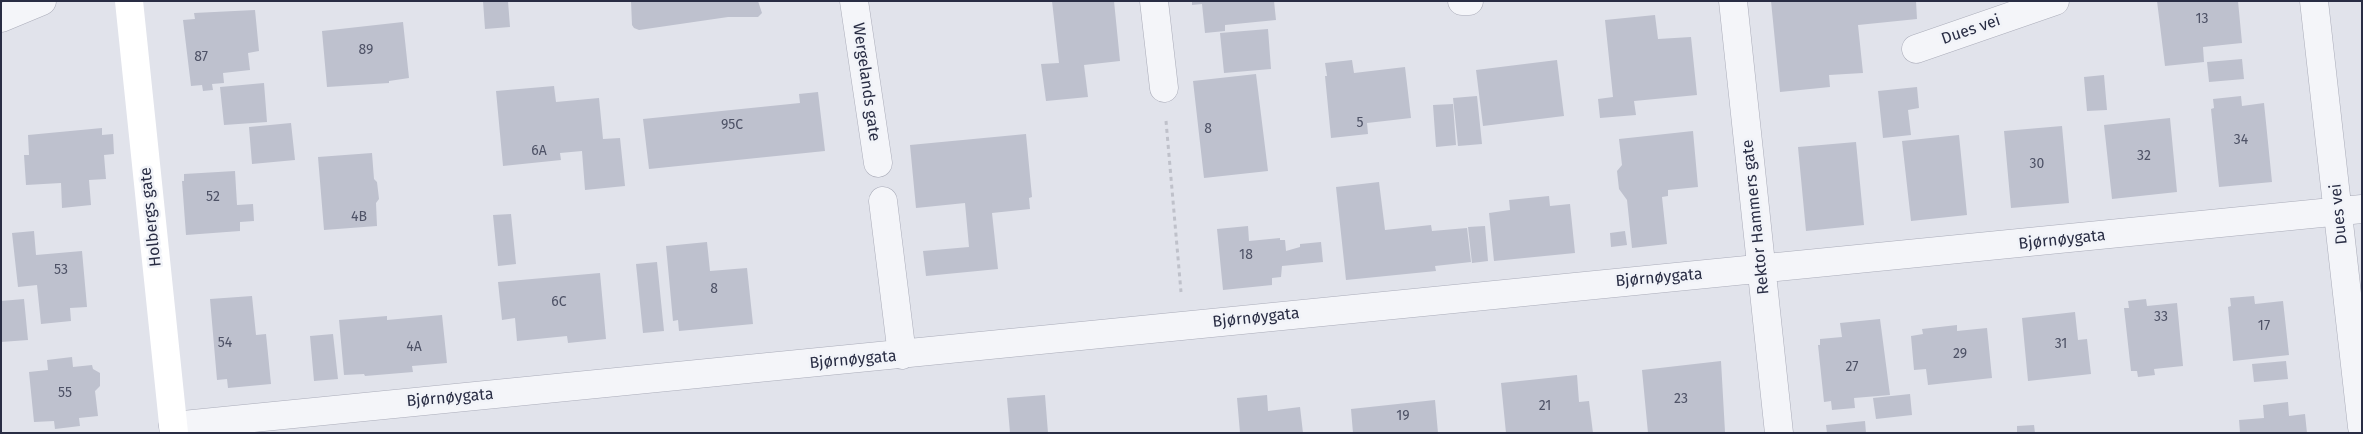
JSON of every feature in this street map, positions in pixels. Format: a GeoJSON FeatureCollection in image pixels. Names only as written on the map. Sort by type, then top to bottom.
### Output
{"type":"FeatureCollection","features":[{"type":"Feature","properties":{"kind":"main road","name":"Holbergs gate"},"geometry":{"type":"LineString","coordinates":[[129,1],[173,429]]}},
{"type":"Feature","properties":{"kind":"street"},"geometry":{"type":"LineString","coordinates":[[1,18],[42,1]]}},
{"type":"Feature","properties":{"kind":"street","name":"Wergelands gate"},"geometry":{"type":"LineString","coordinates":[[854,1],[878,163]]}},
{"type":"Feature","properties":{"kind":"street"},"geometry":{"type":"LineString","coordinates":[[1154,1],[1164,88]]}},
{"type":"Feature","properties":{"kind":"street"},"geometry":{"type":"LineString","coordinates":[[1462,1],[1469,1]]}},
{"type":"Feature","properties":{"kind":"street","name":"Rektor Hammers gate"},"geometry":{"type":"LineString","coordinates":[[1733,1],[1779,433]]}},
{"type":"Feature","properties":{"kind":"street","name":"Dues vei"},"geometry":{"type":"LineString","coordinates":[[1916,49],[2055,1]]}},
{"type":"Feature","properties":{"kind":"street","name":"Dues vei"},"geometry":{"type":"LineString","coordinates":[[2314,1],[2350,211],[2362,426]]}},
{"type":"Feature","properties":{"kind":"street"},"geometry":{"type":"LineString","coordinates":[[883,201],[902,355]]}},
{"type":"Feature","properties":{"kind":"street","name":"Bjørnøygata"},"geometry":{"type":"LineString","coordinates":[[173,429],[1762,268],[2350,211]]}},
{"type":"Feature","properties":{"kind":"path"},"geometry":{"type":"LineString","coordinates":[[1168,143],[1183,326]]}},
{"type":"Feature","properties":{"kind":"building"},"geometry":{"type":"Polygon","coordinates":[[[483,1],[508,1],[510,27],[485,29],[483,1]]]}},
{"type":"Feature","properties":{"kind":"building"},"geometry":{"type":"Polygon","coordinates":[[[631,1],[758,1],[762,13],[758,17],[728,17],[639,30],[632,25],[631,1]]]}},
{"type":"Feature","properties":{"kind":"building"},"geometry":{"type":"Polygon","coordinates":[[[1052,1],[1114,1],[1120,61],[1084,65],[1088,97],[1046,101],[1041,64],[1059,63],[1052,1]]]}},
{"type":"Feature","properties":{"kind":"building"},"geometry":{"type":"Polygon","coordinates":[[[1192,1],[1274,1],[1276,20],[1225,25],[1225,31],[1205,33],[1202,4],[1192,5],[1192,1]]]}},
{"type":"Feature","properties":{"kind":"building"},"geometry":{"type":"Polygon","coordinates":[[[1771,1],[1916,1],[1917,19],[1858,25],[1863,73],[1829,75],[1830,87],[1780,92],[1771,1]]]}},
{"type":"Feature","properties":{"kind":"building"},"geometry":{"type":"Polygon","coordinates":[[[2157,1],[2238,1],[2242,43],[2203,47],[2204,62],[2165,66],[2157,1]]]}},
{"type":"Feature","properties":{"kind":"building"},"geometry":{"type":"Polygon","coordinates":[[[255,10],[259,51],[248,53],[250,70],[223,73],[224,83],[212,84],[213,90],[203,91],[202,85],[191,86],[183,20],[195,19],[194,13],[255,10]]]}},
{"type":"Feature","properties":{"kind":"building"},"geometry":{"type":"Polygon","coordinates":[[[1655,15],[1658,39],[1691,37],[1697,95],[1634,101],[1636,115],[1600,118],[1598,99],[1613,97],[1605,20],[1655,15]]]}},
{"type":"Feature","properties":{"kind":"building"},"geometry":{"type":"Polygon","coordinates":[[[403,22],[409,78],[389,81],[389,83],[327,87],[322,31],[403,22]]]}},
{"type":"Feature","properties":{"kind":"building"},"geometry":{"type":"Polygon","coordinates":[[[1268,29],[1271,69],[1224,73],[1220,33],[1268,29]]]}},
{"type":"Feature","properties":{"kind":"building"},"geometry":{"type":"Polygon","coordinates":[[[2242,59],[2244,79],[2209,82],[2207,62],[2242,59]]]}},
{"type":"Feature","properties":{"kind":"building"},"geometry":{"type":"Polygon","coordinates":[[[1352,60],[1354,73],[1405,67],[1411,118],[1367,123],[1368,134],[1331,138],[1325,63],[1352,60]]]}},
{"type":"Feature","properties":{"kind":"building"},"geometry":{"type":"Polygon","coordinates":[[[1557,60],[1564,116],[1483,126],[1476,70],[1557,60]]]}},
{"type":"Feature","properties":{"kind":"building"},"geometry":{"type":"Polygon","coordinates":[[[1256,74],[1268,171],[1204,178],[1193,81],[1256,74]]]}},
{"type":"Feature","properties":{"kind":"building"},"geometry":{"type":"Polygon","coordinates":[[[2104,75],[2107,110],[2087,111],[2084,77],[2104,75]]]}},
{"type":"Feature","properties":{"kind":"building"},"geometry":{"type":"Polygon","coordinates":[[[264,83],[267,122],[224,125],[220,87],[264,83]]]}},
{"type":"Feature","properties":{"kind":"building"},"geometry":{"type":"Polygon","coordinates":[[[554,86],[556,102],[599,98],[603,139],[620,138],[625,186],[585,190],[582,151],[560,153],[561,160],[503,166],[496,91],[554,86]]]}},
{"type":"Feature","properties":{"kind":"building"},"geometry":{"type":"Polygon","coordinates":[[[1917,87],[1919,108],[1908,110],[1911,135],[1883,138],[1878,91],[1917,87]]]}},
{"type":"Feature","properties":{"kind":"building"},"geometry":{"type":"Polygon","coordinates":[[[818,92],[825,151],[649,169],[643,119],[800,103],[799,94],[818,92]]]}},
{"type":"Feature","properties":{"kind":"building"},"geometry":{"type":"Polygon","coordinates":[[[1477,96],[1482,144],[1458,146],[1453,98],[1477,96]]]}},
{"type":"Feature","properties":{"kind":"building"},"geometry":{"type":"Polygon","coordinates":[[[2241,96],[2242,106],[2264,103],[2272,182],[2219,187],[2211,109],[2214,108],[2213,99],[2241,96]]]}},
{"type":"Feature","properties":{"kind":"building"},"geometry":{"type":"Polygon","coordinates":[[[1453,104],[1456,145],[1436,147],[1433,105],[1453,104]]]}},
{"type":"Feature","properties":{"kind":"building"},"geometry":{"type":"Polygon","coordinates":[[[2170,118],[2177,192],[2112,199],[2104,125],[2170,118]]]}},
{"type":"Feature","properties":{"kind":"building"},"geometry":{"type":"Polygon","coordinates":[[[291,123],[295,160],[252,164],[249,127],[291,123]]]}},
{"type":"Feature","properties":{"kind":"building"},"geometry":{"type":"Polygon","coordinates":[[[2062,126],[2069,203],[2011,208],[2004,131],[2062,126]]]}},
{"type":"Feature","properties":{"kind":"building"},"geometry":{"type":"Polygon","coordinates":[[[102,128],[102,135],[113,134],[114,154],[104,155],[106,179],[89,180],[91,205],[62,208],[61,183],[26,185],[24,155],[29,155],[28,135],[102,128]]]}},
{"type":"Feature","properties":{"kind":"building"},"geometry":{"type":"Polygon","coordinates":[[[1693,131],[1698,187],[1668,190],[1668,196],[1662,197],[1667,244],[1632,248],[1627,200],[1619,189],[1617,171],[1622,165],[1619,139],[1693,131]]]}},
{"type":"Feature","properties":{"kind":"building"},"geometry":{"type":"Polygon","coordinates":[[[1026,134],[1032,197],[1029,198],[1030,209],[992,213],[998,269],[926,276],[923,251],[969,247],[965,203],[916,208],[910,145],[1026,134]]]}},
{"type":"Feature","properties":{"kind":"building"},"geometry":{"type":"Polygon","coordinates":[[[1959,135],[1967,215],[1911,221],[1902,141],[1959,135]]]}},
{"type":"Feature","properties":{"kind":"building"},"geometry":{"type":"Polygon","coordinates":[[[1856,142],[1864,225],[1806,231],[1798,147],[1856,142]]]}},
{"type":"Feature","properties":{"kind":"building"},"geometry":{"type":"Polygon","coordinates":[[[372,153],[374,179],[377,182],[379,199],[376,203],[377,226],[324,230],[318,157],[372,153]]]}},
{"type":"Feature","properties":{"kind":"building"},"geometry":{"type":"Polygon","coordinates":[[[235,171],[237,205],[253,204],[254,221],[240,222],[240,231],[186,235],[182,181],[184,181],[184,174],[235,171]]]}},
{"type":"Feature","properties":{"kind":"building"},"geometry":{"type":"Polygon","coordinates":[[[1379,182],[1385,230],[1431,225],[1432,231],[1467,228],[1471,262],[1435,266],[1436,271],[1346,280],[1336,187],[1379,182]]]}},
{"type":"Feature","properties":{"kind":"building"},"geometry":{"type":"Polygon","coordinates":[[[1549,196],[1550,206],[1570,204],[1575,253],[1494,261],[1489,213],[1510,210],[1509,200],[1549,196]]]}},
{"type":"Feature","properties":{"kind":"building"},"geometry":{"type":"Polygon","coordinates":[[[511,214],[516,264],[498,266],[493,215],[511,214]]]}},
{"type":"Feature","properties":{"kind":"building"},"geometry":{"type":"Polygon","coordinates":[[[1248,226],[1249,241],[1280,238],[1280,240],[1285,240],[1286,251],[1300,247],[1300,244],[1321,242],[1323,262],[1282,266],[1281,277],[1272,278],[1272,285],[1223,290],[1217,229],[1248,226]]]}},
{"type":"Feature","properties":{"kind":"building"},"geometry":{"type":"Polygon","coordinates":[[[1485,226],[1488,261],[1472,263],[1468,227],[1485,226]]]}},
{"type":"Feature","properties":{"kind":"building"},"geometry":{"type":"Polygon","coordinates":[[[34,231],[36,255],[82,251],[87,307],[70,308],[71,321],[41,324],[37,285],[18,287],[12,233],[34,231]]]}},
{"type":"Feature","properties":{"kind":"building"},"geometry":{"type":"Polygon","coordinates":[[[1625,231],[1627,245],[1611,247],[1610,233],[1625,231]]]}},
{"type":"Feature","properties":{"kind":"building"},"geometry":{"type":"Polygon","coordinates":[[[707,242],[710,271],[747,268],[753,324],[679,331],[678,320],[673,321],[666,246],[707,242]]]}},
{"type":"Feature","properties":{"kind":"building"},"geometry":{"type":"Polygon","coordinates":[[[657,262],[664,331],[643,333],[636,264],[657,262]]]}},
{"type":"Feature","properties":{"kind":"building"},"geometry":{"type":"Polygon","coordinates":[[[600,273],[606,339],[568,343],[567,336],[517,341],[515,318],[502,320],[498,282],[600,273]]]}},
{"type":"Feature","properties":{"kind":"building"},"geometry":{"type":"Polygon","coordinates":[[[252,296],[256,335],[266,334],[271,384],[228,388],[227,379],[217,380],[210,299],[252,296]]]}},
{"type":"Feature","properties":{"kind":"building"},"geometry":{"type":"Polygon","coordinates":[[[2254,296],[2255,304],[2283,301],[2289,355],[2233,361],[2228,307],[2231,306],[2230,298],[2254,296]]]}},
{"type":"Feature","properties":{"kind":"building"},"geometry":{"type":"Polygon","coordinates":[[[24,299],[28,340],[1,342],[1,301],[24,299]]]}},
{"type":"Feature","properties":{"kind":"building"},"geometry":{"type":"Polygon","coordinates":[[[2146,299],[2147,306],[2177,303],[2183,366],[2154,369],[2155,375],[2138,377],[2137,371],[2131,371],[2124,308],[2129,308],[2128,301],[2146,299]]]}},
{"type":"Feature","properties":{"kind":"building"},"geometry":{"type":"Polygon","coordinates":[[[2075,312],[2078,340],[2087,339],[2091,374],[2028,381],[2022,318],[2075,312]]]}},
{"type":"Feature","properties":{"kind":"building"},"geometry":{"type":"Polygon","coordinates":[[[442,315],[447,363],[412,366],[413,372],[365,376],[364,374],[344,375],[339,320],[387,316],[387,320],[442,315]]]}},
{"type":"Feature","properties":{"kind":"building"},"geometry":{"type":"Polygon","coordinates":[[[1880,319],[1890,395],[1854,398],[1855,408],[1832,410],[1831,401],[1824,402],[1818,345],[1820,345],[1820,339],[1842,337],[1840,323],[1880,319]]]}},
{"type":"Feature","properties":{"kind":"building"},"geometry":{"type":"Polygon","coordinates":[[[1957,325],[1957,331],[1987,328],[1992,378],[1928,385],[1926,369],[1914,370],[1911,336],[1923,334],[1922,329],[1957,325]]]}},
{"type":"Feature","properties":{"kind":"building"},"geometry":{"type":"Polygon","coordinates":[[[333,334],[338,379],[314,381],[310,336],[333,334]]]}},
{"type":"Feature","properties":{"kind":"building"},"geometry":{"type":"Polygon","coordinates":[[[72,357],[73,367],[92,365],[93,369],[100,373],[100,386],[95,391],[98,416],[79,418],[80,426],[55,429],[54,421],[34,422],[29,372],[48,370],[47,360],[72,357]]]}},
{"type":"Feature","properties":{"kind":"building"},"geometry":{"type":"Polygon","coordinates":[[[1721,361],[1725,432],[1648,433],[1642,370],[1721,361]]]}},
{"type":"Feature","properties":{"kind":"building"},"geometry":{"type":"Polygon","coordinates":[[[2286,361],[2288,379],[2254,382],[2252,364],[2286,361]]]}},
{"type":"Feature","properties":{"kind":"building"},"geometry":{"type":"Polygon","coordinates":[[[1577,375],[1579,402],[1589,401],[1593,433],[1506,433],[1501,383],[1577,375]]]}},
{"type":"Feature","properties":{"kind":"building"},"geometry":{"type":"Polygon","coordinates":[[[1910,394],[1912,415],[1876,419],[1873,398],[1910,394]]]}},
{"type":"Feature","properties":{"kind":"building"},"geometry":{"type":"Polygon","coordinates":[[[1045,395],[1048,433],[1010,433],[1007,398],[1045,395]]]}},
{"type":"Feature","properties":{"kind":"building"},"geometry":{"type":"Polygon","coordinates":[[[1267,395],[1268,411],[1300,407],[1303,433],[1240,433],[1237,398],[1267,395]]]}},
{"type":"Feature","properties":{"kind":"building"},"geometry":{"type":"Polygon","coordinates":[[[1435,400],[1438,433],[1353,433],[1351,409],[1435,400]]]}},
{"type":"Feature","properties":{"kind":"building"},"geometry":{"type":"Polygon","coordinates":[[[2288,402],[2289,416],[2305,414],[2307,433],[2240,433],[2239,420],[2264,418],[2263,405],[2288,402]]]}},
{"type":"Feature","properties":{"kind":"building"},"geometry":{"type":"Polygon","coordinates":[[[1865,421],[1866,433],[1827,433],[1826,425],[1865,421]]]}},
{"type":"Feature","properties":{"kind":"building"},"geometry":{"type":"Polygon","coordinates":[[[2034,425],[2035,433],[2017,433],[2017,426],[2034,425]]]}}]}
